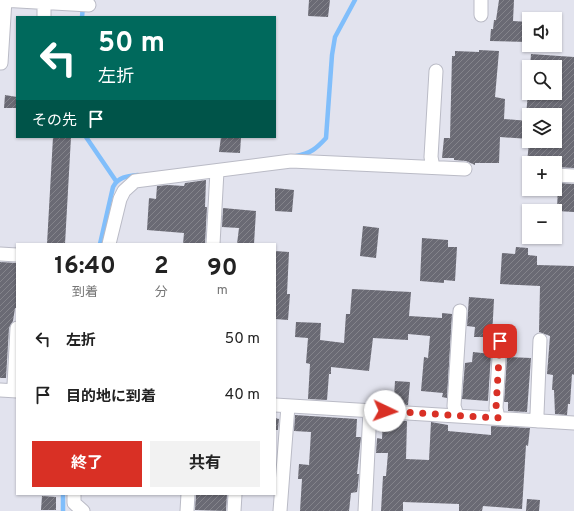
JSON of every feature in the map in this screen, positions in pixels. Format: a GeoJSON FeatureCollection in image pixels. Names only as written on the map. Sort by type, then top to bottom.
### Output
{"type":"FeatureCollection","features":[{"type":"Feature","properties":{"kind":"street"},"geometry":{"type":"LineString","coordinates":[[1,0],[86,6]]}},
{"type":"Feature","properties":{"kind":"street"},"geometry":{"type":"LineString","coordinates":[[1,63],[5,0]]}},
{"type":"Feature","properties":{"kind":"street"},"geometry":{"type":"LineString","coordinates":[[481,0],[481,14]]}},
{"type":"Feature","properties":{"kind":"street"},"geometry":{"type":"LineString","coordinates":[[44,2],[44,16]]}},
{"type":"Feature","properties":{"kind":"street"},"geometry":{"type":"LineString","coordinates":[[433,167],[431,157],[436,71]]}},
{"type":"Feature","properties":{"kind":"street"},"geometry":{"type":"LineString","coordinates":[[110,243],[120,199],[124,191],[135,182],[291,161],[465,169]]}},
{"type":"Feature","properties":{"kind":"street"},"geometry":{"type":"LineString","coordinates":[[213,243],[217,171]]}},
{"type":"Feature","properties":{"kind":"street"},"geometry":{"type":"LineString","coordinates":[[562,175],[574,176]]}},
{"type":"Feature","properties":{"kind":"street"},"geometry":{"type":"LineString","coordinates":[[0,254],[16,255]]}},
{"type":"Feature","properties":{"kind":"street"},"geometry":{"type":"LineString","coordinates":[[457,415],[454,406],[460,310]]}},
{"type":"Feature","properties":{"kind":"street"},"geometry":{"type":"LineString","coordinates":[[538,420],[540,340]]}},
{"type":"Feature","properties":{"kind":"street"},"geometry":{"type":"LineString","coordinates":[[498,418],[496,408],[500,341]]}},
{"type":"Feature","properties":{"kind":"street"},"geometry":{"type":"LineString","coordinates":[[0,390],[16,391],[14,385],[16,347]]}},
{"type":"Feature","properties":{"kind":"street"},"geometry":{"type":"LineString","coordinates":[[280,511],[281,405],[574,423]]}},
{"type":"Feature","properties":{"kind":"street"},"geometry":{"type":"LineString","coordinates":[[365,511],[370,410]]}},
{"type":"Feature","properties":{"kind":"street"},"geometry":{"type":"LineString","coordinates":[[74,495],[74,503],[83,511]]}},
{"type":"Feature","properties":{"kind":"street"},"geometry":{"type":"LineString","coordinates":[[187,511],[188,495]]}},
{"type":"Feature","properties":{"kind":"street"},"geometry":{"type":"LineString","coordinates":[[234,511],[235,495]]}},
{"type":"Feature","properties":{"kind":"building"},"geometry":{"type":"Polygon","coordinates":[[[309,0],[330,0],[328,17],[308,16],[309,0]]]}},
{"type":"Feature","properties":{"kind":"building"},"geometry":{"type":"Polygon","coordinates":[[[499,0],[514,0],[513,21],[522,22],[522,42],[490,41],[491,29],[493,29],[494,20],[496,20],[499,0]]]}},
{"type":"Feature","properties":{"kind":"building"},"geometry":{"type":"Polygon","coordinates":[[[479,50],[499,51],[495,97],[505,99],[504,119],[522,120],[522,139],[500,137],[499,163],[475,163],[475,165],[466,161],[454,160],[454,158],[442,158],[444,138],[450,138],[452,56],[455,56],[455,51],[479,52],[479,50]]]}},
{"type":"Feature","properties":{"kind":"building"},"geometry":{"type":"Polygon","coordinates":[[[531,54],[574,57],[574,168],[562,167],[562,156],[528,156],[528,148],[562,148],[562,108],[527,108],[527,100],[562,100],[562,60],[531,60],[531,54]]]}},
{"type":"Feature","properties":{"kind":"building"},"geometry":{"type":"Polygon","coordinates":[[[5,95],[16,97],[16,108],[4,108],[5,95]]]}},
{"type":"Feature","properties":{"kind":"building"},"geometry":{"type":"Polygon","coordinates":[[[53,138],[71,138],[65,243],[47,243],[53,138]]]}},
{"type":"Feature","properties":{"kind":"building"},"geometry":{"type":"Polygon","coordinates":[[[221,138],[241,138],[240,153],[219,152],[221,138]]]}},
{"type":"Feature","properties":{"kind":"building"},"geometry":{"type":"Polygon","coordinates":[[[206,180],[205,207],[207,207],[205,243],[183,243],[184,233],[147,230],[149,198],[156,199],[157,186],[184,186],[185,183],[206,180]]]}},
{"type":"Feature","properties":{"kind":"building"},"geometry":{"type":"Polygon","coordinates":[[[562,183],[574,184],[574,212],[562,211],[562,204],[557,204],[558,196],[562,196],[562,183]]]}},
{"type":"Feature","properties":{"kind":"building"},"geometry":{"type":"Polygon","coordinates":[[[275,188],[294,190],[292,212],[275,211],[275,188]]]}},
{"type":"Feature","properties":{"kind":"building"},"geometry":{"type":"Polygon","coordinates":[[[223,208],[256,211],[254,243],[237,243],[239,228],[222,227],[223,208]]]}},
{"type":"Feature","properties":{"kind":"building"},"geometry":{"type":"Polygon","coordinates":[[[363,226],[379,228],[376,258],[360,256],[363,226]]]}},
{"type":"Feature","properties":{"kind":"building"},"geometry":{"type":"Polygon","coordinates":[[[422,238],[448,240],[448,247],[457,247],[455,281],[444,280],[444,283],[420,281],[422,238]]]}},
{"type":"Feature","properties":{"kind":"building"},"geometry":{"type":"Polygon","coordinates":[[[516,247],[528,248],[528,255],[537,256],[537,265],[574,266],[574,375],[572,374],[570,404],[568,404],[567,415],[555,414],[554,390],[552,390],[553,375],[547,374],[550,336],[539,332],[540,286],[500,284],[502,253],[515,254],[516,247]]]}},
{"type":"Feature","properties":{"kind":"building"},"geometry":{"type":"Polygon","coordinates":[[[276,251],[289,252],[287,294],[290,294],[288,320],[276,319],[276,251]]]}},
{"type":"Feature","properties":{"kind":"building"},"geometry":{"type":"Polygon","coordinates":[[[0,262],[16,263],[16,308],[13,321],[9,328],[6,378],[0,378],[0,262]]]}},
{"type":"Feature","properties":{"kind":"building"},"geometry":{"type":"Polygon","coordinates":[[[352,289],[411,292],[409,316],[442,318],[442,313],[452,314],[447,398],[442,397],[443,393],[421,391],[424,357],[428,358],[430,336],[408,334],[408,340],[373,338],[369,371],[331,367],[327,400],[308,399],[310,364],[306,363],[308,338],[295,337],[296,322],[321,323],[320,340],[344,343],[346,314],[350,314],[352,289]]]}},
{"type":"Feature","properties":{"kind":"building"},"geometry":{"type":"Polygon","coordinates":[[[469,297],[494,299],[492,337],[474,337],[475,327],[467,326],[469,297]]]}},
{"type":"Feature","properties":{"kind":"building"},"geometry":{"type":"Polygon","coordinates":[[[473,352],[491,354],[488,401],[462,399],[465,363],[472,362],[473,352]]]}},
{"type":"Feature","properties":{"kind":"building"},"geometry":{"type":"Polygon","coordinates":[[[507,357],[531,358],[527,412],[508,411],[508,402],[504,402],[507,357]]]}},
{"type":"Feature","properties":{"kind":"building"},"geometry":{"type":"Polygon","coordinates":[[[395,381],[410,382],[408,405],[396,404],[396,398],[394,397],[395,381]]]}},
{"type":"Feature","properties":{"kind":"building"},"geometry":{"type":"Polygon","coordinates":[[[295,415],[357,419],[356,437],[361,437],[357,474],[359,474],[357,492],[351,493],[349,511],[300,511],[302,479],[298,479],[299,464],[309,465],[311,432],[294,431],[295,415]]]}},
{"type":"Feature","properties":{"kind":"building"},"geometry":{"type":"Polygon","coordinates":[[[276,418],[279,419],[278,430],[276,430],[276,418]]]}},
{"type":"Feature","properties":{"kind":"building"},"geometry":{"type":"Polygon","coordinates":[[[383,420],[407,421],[406,459],[429,460],[431,422],[448,425],[448,431],[491,435],[491,426],[530,428],[528,446],[526,445],[522,509],[483,506],[482,511],[459,511],[459,504],[403,502],[403,511],[381,511],[383,476],[386,476],[388,453],[376,453],[377,438],[382,439],[383,420]]]}},
{"type":"Feature","properties":{"kind":"building"},"geometry":{"type":"Polygon","coordinates":[[[196,495],[227,495],[226,511],[195,510],[196,495]]]}},
{"type":"Feature","properties":{"kind":"building"},"geometry":{"type":"Polygon","coordinates":[[[42,496],[56,497],[56,510],[41,510],[42,496]]]}},
{"type":"Feature","properties":{"kind":"building"},"geometry":{"type":"Polygon","coordinates":[[[527,499],[540,500],[539,511],[526,511],[527,499]]]}},
{"type":"Feature","properties":{"kind":"waterway"},"geometry":{"type":"LineString","coordinates":[[296,156],[313,150],[326,138],[332,55],[335,37],[355,0]]}},
{"type":"Feature","properties":{"kind":"waterway"},"geometry":{"type":"LineString","coordinates":[[82,16],[83,6]]}},
{"type":"Feature","properties":{"kind":"waterway"},"geometry":{"type":"LineString","coordinates":[[87,138],[116,181]]}},
{"type":"Feature","properties":{"kind":"waterway"},"geometry":{"type":"LineString","coordinates":[[100,243],[113,187],[120,179],[138,175]]}},
{"type":"Feature","properties":{"kind":"waterway"},"geometry":{"type":"LineString","coordinates":[[63,495],[63,511]]}},
{"type":"Feature","properties":{"kind":"route"},"geometry":{"type":"LineString","coordinates":[[385,411],[498,418],[496,408],[500,341]]}}]}
